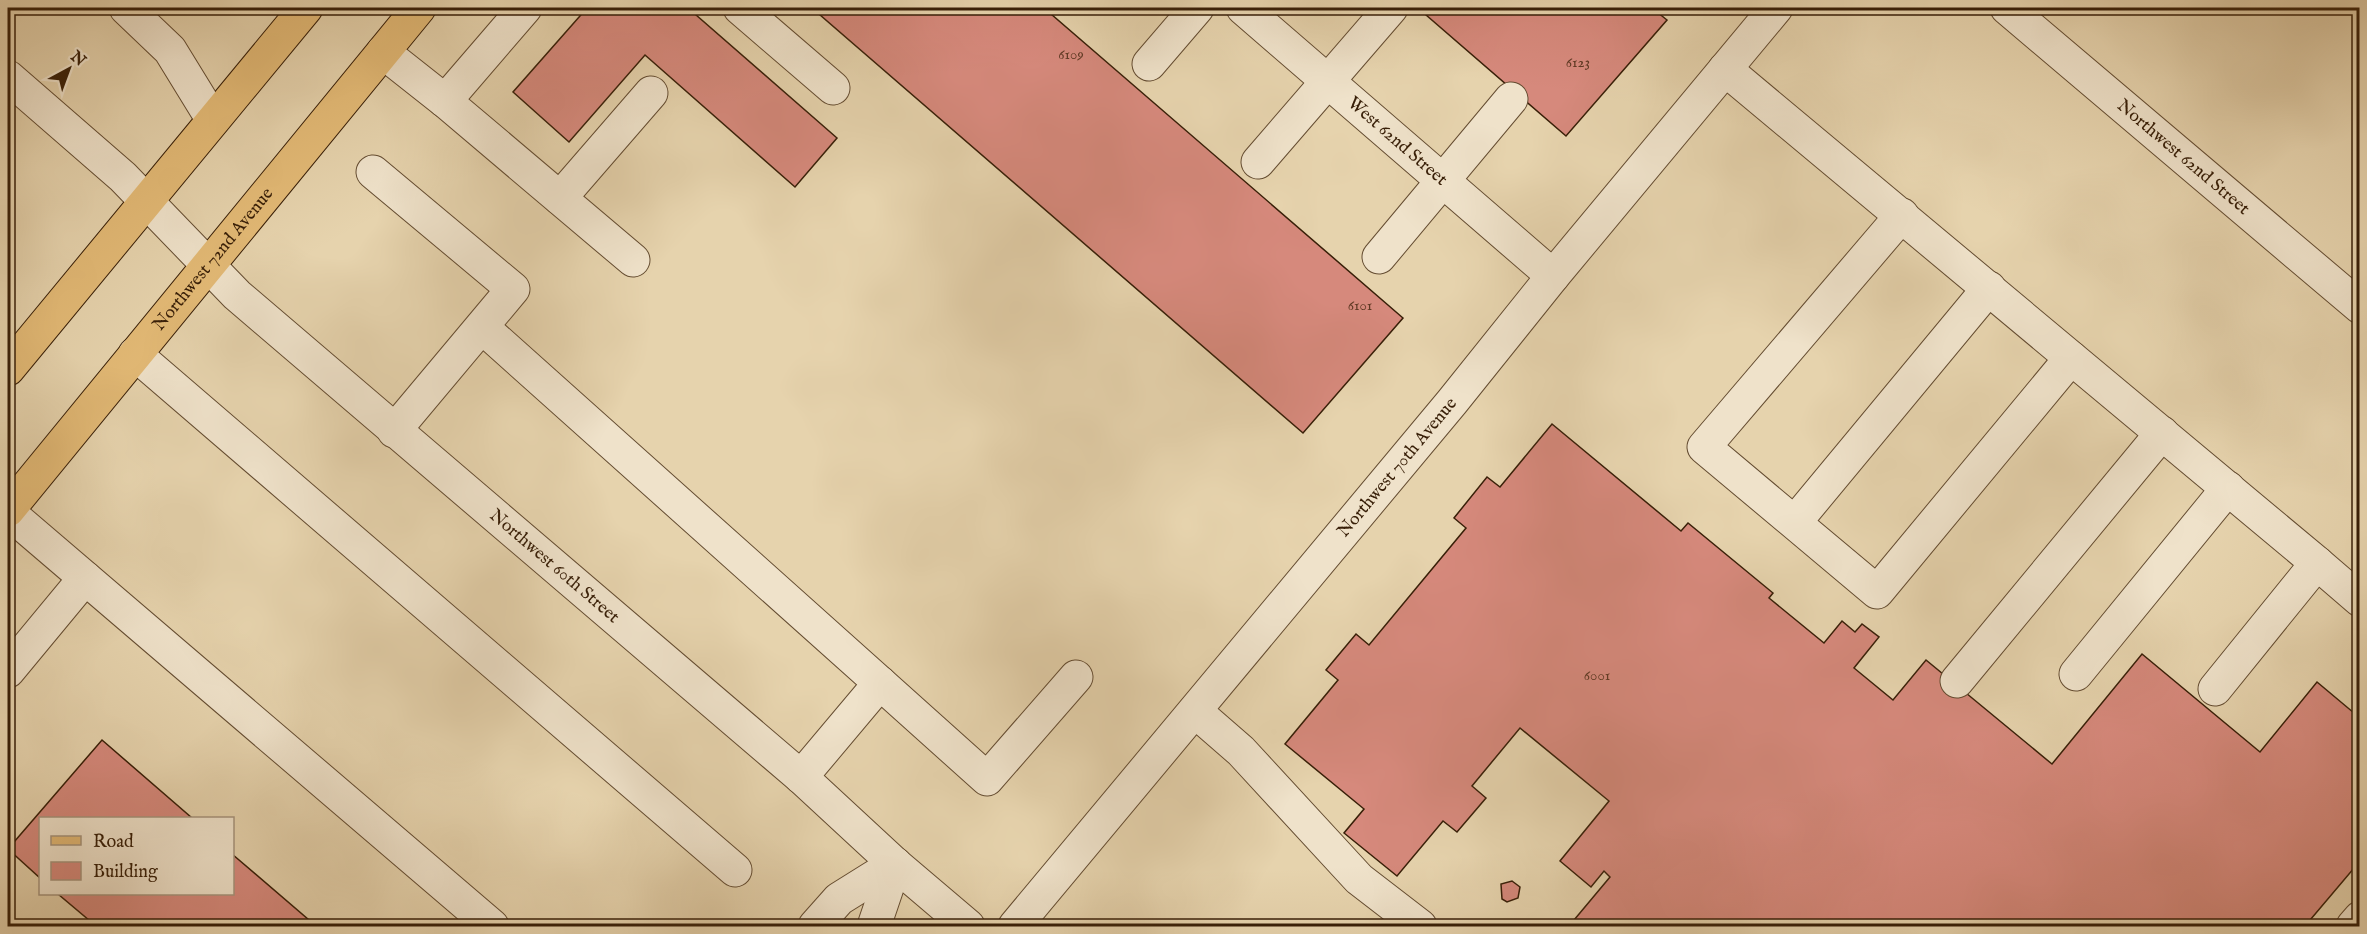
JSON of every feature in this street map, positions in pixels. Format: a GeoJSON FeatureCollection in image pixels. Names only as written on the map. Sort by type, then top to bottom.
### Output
{"type":"FeatureCollection","features":[{"type":"Feature","properties":{"kind":"main road"},"geometry":{"type":"LineString","coordinates":[[8,369],[306,8]]}},
{"type":"Feature","properties":{"kind":"main road","name":"Northwest 72nd Avenue"},"geometry":{"type":"LineString","coordinates":[[8,511],[419,8]]}},
{"type":"Feature","properties":{"kind":"street"},"geometry":{"type":"LineString","coordinates":[[126,8],[170,50],[213,120]]}},
{"type":"Feature","properties":{"kind":"street"},"geometry":{"type":"LineString","coordinates":[[446,101],[525,8]]}},
{"type":"Feature","properties":{"kind":"street"},"geometry":{"type":"LineString","coordinates":[[740,8],[833,88]]}},
{"type":"Feature","properties":{"kind":"street"},"geometry":{"type":"LineString","coordinates":[[1149,64],[1197,8]]}},
{"type":"Feature","properties":{"kind":"street","name":"West 62nd Street"},"geometry":{"type":"LineString","coordinates":[[1243,8],[1553,276]]}},
{"type":"Feature","properties":{"kind":"street"},"geometry":{"type":"LineString","coordinates":[[1258,162],[1391,8]]}},
{"type":"Feature","properties":{"kind":"street","name":"Northwest 70th Avenue"},"geometry":{"type":"LineString","coordinates":[[1015,927],[1776,8]]}},
{"type":"Feature","properties":{"kind":"street","name":"Northwest 62nd Street"},"geometry":{"type":"LineString","coordinates":[[2007,8],[2360,307]]}},
{"type":"Feature","properties":{"kind":"street"},"geometry":{"type":"LineString","coordinates":[[383,52],[446,101],[633,260]]}},
{"type":"Feature","properties":{"kind":"street"},"geometry":{"type":"LineString","coordinates":[[1725,69],[2360,600]]}},
{"type":"Feature","properties":{"kind":"street","name":"Northwest 60th Street"},"geometry":{"type":"LineString","coordinates":[[8,77],[123,177],[237,295],[801,777],[895,864],[968,927]]}},
{"type":"Feature","properties":{"kind":"street"},"geometry":{"type":"LineString","coordinates":[[560,198],[651,93]]}},
{"type":"Feature","properties":{"kind":"street"},"geometry":{"type":"LineString","coordinates":[[1379,257],[1510,99]]}},
{"type":"Feature","properties":{"kind":"street"},"geometry":{"type":"LineString","coordinates":[[373,172],[513,289],[394,431]]}},
{"type":"Feature","properties":{"kind":"street"},"geometry":{"type":"LineString","coordinates":[[1902,215],[1704,447],[1877,592],[2071,358]]}},
{"type":"Feature","properties":{"kind":"street"},"geometry":{"type":"LineString","coordinates":[[1795,522],[1989,288]]}},
{"type":"Feature","properties":{"kind":"street"},"geometry":{"type":"LineString","coordinates":[[482,327],[987,779],[1076,677]]}},
{"type":"Feature","properties":{"kind":"street"},"geometry":{"type":"LineString","coordinates":[[135,354],[735,870]]}},
{"type":"Feature","properties":{"kind":"street"},"geometry":{"type":"LineString","coordinates":[[1956,681],[2162,433]]}},
{"type":"Feature","properties":{"kind":"street"},"geometry":{"type":"LineString","coordinates":[[2076,674],[2228,488]]}},
{"type":"Feature","properties":{"kind":"street"},"geometry":{"type":"LineString","coordinates":[[8,511],[492,927]]}},
{"type":"Feature","properties":{"kind":"street"},"geometry":{"type":"LineString","coordinates":[[2215,689],[2317,563]]}},
{"type":"Feature","properties":{"kind":"street"},"geometry":{"type":"LineString","coordinates":[[8,671],[85,578]]}},
{"type":"Feature","properties":{"kind":"street"},"geometry":{"type":"LineString","coordinates":[[801,777],[880,683]]}},
{"type":"Feature","properties":{"kind":"street"},"geometry":{"type":"LineString","coordinates":[[1195,711],[1241,751],[1359,879],[1420,927]]}},
{"type":"Feature","properties":{"kind":"street"},"geometry":{"type":"LineString","coordinates":[[815,927],[839,899],[895,864]]}},
{"type":"Feature","properties":{"kind":"street"},"geometry":{"type":"LineString","coordinates":[[874,927],[895,864]]}},
{"type":"Feature","properties":{"kind":"street"},"geometry":{"type":"LineString","coordinates":[[2353,927],[2360,918]]}},
{"type":"Feature","properties":{"kind":"building"},"geometry":{"type":"Polygon","coordinates":[[[587,8],[688,8],[837,138],[795,187],[645,55],[569,142],[513,92],[587,8]]]}},
{"type":"Feature","properties":{"kind":"building"},"geometry":{"type":"Polygon","coordinates":[[[812,8],[1044,8],[1403,318],[1303,433],[812,8]]]}},
{"type":"Feature","properties":{"kind":"building"},"geometry":{"type":"Polygon","coordinates":[[[1418,8],[1652,8],[1667,20],[1566,136],[1418,8]]]}},
{"type":"Feature","properties":{"kind":"building"},"geometry":{"type":"Polygon","coordinates":[[[1552,424],[1681,531],[1688,523],[1773,593],[1769,598],[1824,643],[1842,621],[1855,632],[1862,624],[1879,637],[1854,668],[1893,700],[1926,660],[2052,764],[2142,654],[2260,752],[2317,682],[2360,718],[2360,861],[2305,926],[1996,926],[1992,923],[1989,926],[1569,926],[1610,877],[1604,871],[1591,887],[1560,861],[1609,801],[1520,728],[1472,786],[1486,798],[1457,832],[1443,821],[1397,876],[1344,833],[1364,809],[1285,744],[1338,680],[1326,670],[1356,634],[1369,645],[1466,528],[1454,518],[1487,477],[1500,487],[1552,424]]]}},
{"type":"Feature","properties":{"kind":"building"},"geometry":{"type":"Polygon","coordinates":[[[102,740],[191,817],[39,817],[39,877],[8,849],[102,740]]]}},
{"type":"Feature","properties":{"kind":"building"},"geometry":{"type":"Polygon","coordinates":[[[234,856],[316,926],[96,926],[59,895],[234,895],[234,856]]]}},
{"type":"Feature","properties":{"kind":"building"},"geometry":{"type":"Polygon","coordinates":[[[1512,881],[1520,887],[1518,898],[1507,902],[1502,899],[1501,884],[1512,881]]]}}]}
